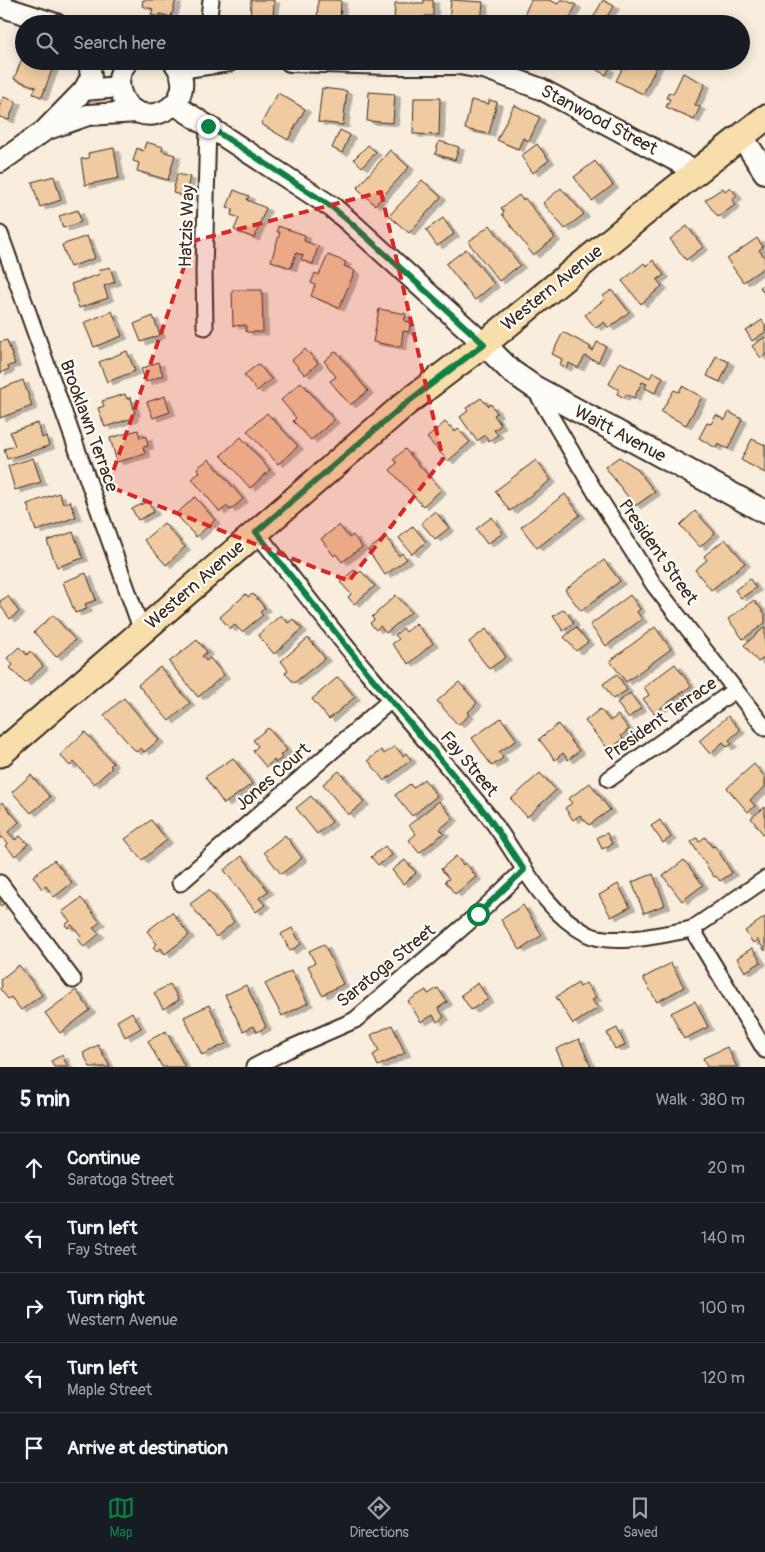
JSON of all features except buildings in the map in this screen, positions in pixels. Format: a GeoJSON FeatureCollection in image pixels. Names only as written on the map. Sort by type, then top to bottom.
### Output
{"type":"FeatureCollection","features":[{"type":"Feature","properties":{"kind":"main road","name":"Western Avenue"},"geometry":{"type":"LineString","coordinates":[[0,754],[405,404],[484,344],[765,118]]}},
{"type":"Feature","properties":{"kind":"main road"},"geometry":{"type":"LineString","coordinates":[[742,137],[765,172]]}},
{"type":"Feature","properties":{"kind":"main road","name":"Waitt Avenue"},"geometry":{"type":"LineString","coordinates":[[484,344],[511,372],[534,387],[765,512]]}},
{"type":"Feature","properties":{"kind":"street"},"geometry":{"type":"LineString","coordinates":[[209,15],[211,0]]}},
{"type":"Feature","properties":{"kind":"street"},"geometry":{"type":"LineString","coordinates":[[0,6],[24,15]]}},
{"type":"Feature","properties":{"kind":"street"},"geometry":{"type":"LineString","coordinates":[[0,162],[44,131],[84,90],[91,77],[90,70]]}},
{"type":"Feature","properties":{"kind":"street"},"geometry":{"type":"LineString","coordinates":[[44,131],[88,115],[138,112],[150,115],[159,114],[167,110],[180,96],[182,78],[178,70]]}},
{"type":"Feature","properties":{"kind":"street","name":"Stanwood Street"},"geometry":{"type":"LineString","coordinates":[[490,70],[541,89],[697,172]]}},
{"type":"Feature","properties":{"kind":"street"},"geometry":{"type":"LineString","coordinates":[[84,90],[123,73],[122,97],[125,102],[138,112]]}},
{"type":"Feature","properties":{"kind":"street"},"geometry":{"type":"LineString","coordinates":[[174,104],[332,207],[484,344]]}},
{"type":"Feature","properties":{"kind":"street","name":"Hatzis Way"},"geometry":{"type":"LineString","coordinates":[[205,327],[204,271],[208,126]]}},
{"type":"Feature","properties":{"kind":"street","name":"Brooklawn Terrace"},"geometry":{"type":"LineString","coordinates":[[0,234],[142,631]]}},
{"type":"Feature","properties":{"kind":"street","name":"President Street"},"geometry":{"type":"LineString","coordinates":[[534,387],[597,495],[654,585],[765,728]]}},
{"type":"Feature","properties":{"kind":"street","name":"Fay Street"},"geometry":{"type":"LineString","coordinates":[[256,532],[390,700],[487,815],[539,891],[555,908],[588,935],[607,939],[634,939],[692,929]]}},
{"type":"Feature","properties":{"kind":"street","name":"President Terrace"},"geometry":{"type":"LineString","coordinates":[[609,779],[735,690]]}},
{"type":"Feature","properties":{"kind":"street","name":"Jones Court"},"geometry":{"type":"LineString","coordinates":[[180,883],[390,700]]}},
{"type":"Feature","properties":{"kind":"street","name":"Saratoga Street"},"geometry":{"type":"LineString","coordinates":[[254,1067],[291,1048],[355,1020],[478,914],[524,870]]}},
{"type":"Feature","properties":{"kind":"street"},"geometry":{"type":"LineString","coordinates":[[765,879],[692,929],[765,1050]]}},
{"type":"Feature","properties":{"kind":"street"},"geometry":{"type":"LineString","coordinates":[[0,883],[73,980]]}},
{"type":"Feature","properties":{"kind":"highlighted area"},"geometry":{"type":"Polygon","coordinates":[[[381,192],[443,459],[349,581],[108,486],[193,241],[381,192]]]}},
{"type":"Feature","properties":{"kind":"route"},"geometry":{"type":"LineString","coordinates":[[208,126],[332,207],[484,344],[405,404],[256,532],[367,672],[487,815],[524,870],[478,914]]}}]}
